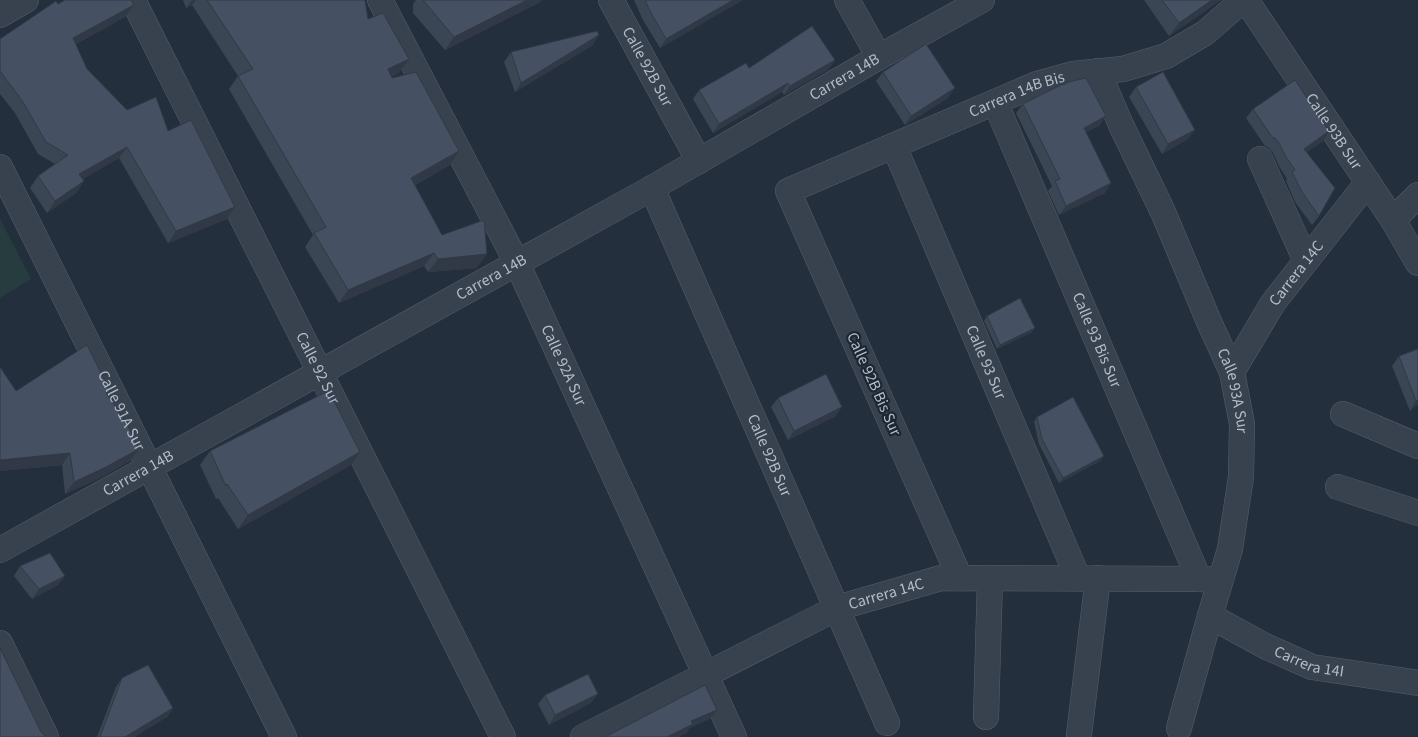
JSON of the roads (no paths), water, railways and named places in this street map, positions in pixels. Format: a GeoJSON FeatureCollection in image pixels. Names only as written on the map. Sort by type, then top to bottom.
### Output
{"type":"FeatureCollection","features":[{"type":"Feature","properties":{"kind":"street"},"geometry":{"type":"LineString","coordinates":[[0,15],[26,0]]}},
{"type":"Feature","properties":{"kind":"street","name":"Calle 92 Sur"},"geometry":{"type":"LineString","coordinates":[[134,0],[504,737]]}},
{"type":"Feature","properties":{"kind":"street","name":"Calle 92A Sur"},"geometry":{"type":"LineString","coordinates":[[380,0],[517,263],[734,737]]}},
{"type":"Feature","properties":{"kind":"street","name":"Calle 92B Sur"},"geometry":{"type":"LineString","coordinates":[[611,0],[699,161]]}},
{"type":"Feature","properties":{"kind":"street"},"geometry":{"type":"LineString","coordinates":[[847,0],[879,57]]}},
{"type":"Feature","properties":{"kind":"street","name":"Carrera 14B"},"geometry":{"type":"LineString","coordinates":[[0,550],[652,188],[982,0]]}},
{"type":"Feature","properties":{"kind":"street","name":"Carrera 14B Bis"},"geometry":{"type":"LineString","coordinates":[[788,191],[1037,84],[1073,74],[1123,69],[1166,56],[1205,33],[1244,0]]}},
{"type":"Feature","properties":{"kind":"street","name":"Calle 93B Sur"},"geometry":{"type":"LineString","coordinates":[[1244,0],[1368,182],[1418,263]]}},
{"type":"Feature","properties":{"kind":"street","name":"Calle 93A Sur"},"geometry":{"type":"LineString","coordinates":[[1098,71],[1121,125],[1163,212],[1232,372],[1242,424],[1241,477],[1230,549],[1209,580],[1210,616],[1179,728]]}},
{"type":"Feature","properties":{"kind":"street","name":"Calle 93 Bis Sur"},"geometry":{"type":"LineString","coordinates":[[994,102],[1209,580]]}},
{"type":"Feature","properties":{"kind":"street","name":"Calle 93 Sur"},"geometry":{"type":"LineString","coordinates":[[894,146],[1088,578],[1079,735]]}},
{"type":"Feature","properties":{"kind":"street"},"geometry":{"type":"LineString","coordinates":[[1260,159],[1306,261]]}},
{"type":"Feature","properties":{"kind":"street","name":"Calle 91A Sur"},"geometry":{"type":"LineString","coordinates":[[0,166],[284,737]]}},
{"type":"Feature","properties":{"kind":"street","name":"Carrera 14C"},"geometry":{"type":"LineString","coordinates":[[1232,372],[1273,303],[1368,182]]}},
{"type":"Feature","properties":{"kind":"street","name":"Calle 92B Sur"},"geometry":{"type":"LineString","coordinates":[[652,188],[887,723]]}},
{"type":"Feature","properties":{"kind":"street","name":"Calle 92B Bis Sur"},"geometry":{"type":"LineString","coordinates":[[788,191],[960,578]]}},
{"type":"Feature","properties":{"kind":"street"},"geometry":{"type":"LineString","coordinates":[[1393,220],[1418,195]]}},
{"type":"Feature","properties":{"kind":"street"},"geometry":{"type":"LineString","coordinates":[[1343,414],[1418,446]]}},
{"type":"Feature","properties":{"kind":"street"},"geometry":{"type":"LineString","coordinates":[[1338,486],[1418,513]]}},
{"type":"Feature","properties":{"kind":"street","name":"Carrera 14C"},"geometry":{"type":"LineString","coordinates":[[583,737],[837,608],[941,578],[1209,580]]}},
{"type":"Feature","properties":{"kind":"street"},"geometry":{"type":"LineString","coordinates":[[986,717],[990,578]]}},
{"type":"Feature","properties":{"kind":"street","name":"Carrera 14I"},"geometry":{"type":"LineString","coordinates":[[1210,616],[1267,647],[1312,667],[1418,683]]}},
{"type":"Feature","properties":{"kind":"street"},"geometry":{"type":"LineString","coordinates":[[0,643],[46,737]]}}]}
